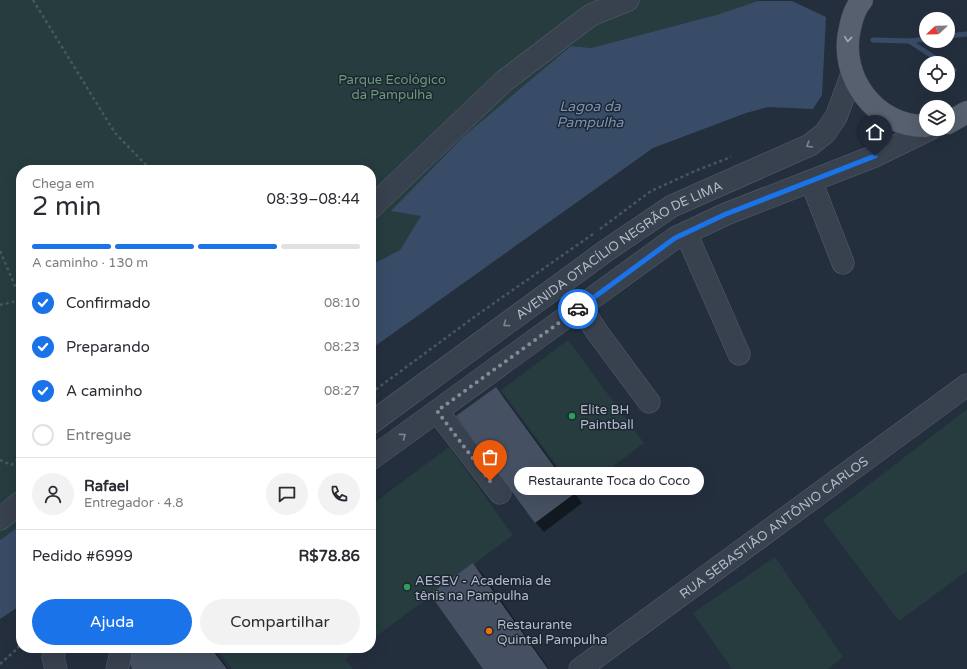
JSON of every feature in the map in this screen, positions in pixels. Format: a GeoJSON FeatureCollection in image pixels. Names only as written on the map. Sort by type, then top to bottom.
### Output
{"type":"FeatureCollection","features":[{"type":"Feature","properties":{"kind":"main road"},"geometry":{"type":"LineString","coordinates":[[859,5],[847,39],[850,68],[858,88],[868,101],[882,113],[900,122],[919,126]]}},
{"type":"Feature","properties":{"kind":"main road"},"geometry":{"type":"LineString","coordinates":[[955,119],[967,112]]}},
{"type":"Feature","properties":{"kind":"main road"},"geometry":{"type":"LineString","coordinates":[[955,122],[967,120]]}},
{"type":"Feature","properties":{"kind":"street"},"geometry":{"type":"LineString","coordinates":[[376,203],[504,81],[591,15],[628,0]]}},
{"type":"Feature","properties":{"kind":"street","name":"AVENIDA OTACÍLIO NEGRÃO DE LIMA"},"geometry":{"type":"LineString","coordinates":[[376,419],[607,250],[672,206],[810,146],[825,133],[836,117],[850,68]]}},
{"type":"Feature","properties":{"kind":"street","name":"AVENIDA OTACÍLIO NEGRÃO DE LIMA"},"geometry":{"type":"LineString","coordinates":[[376,455],[675,238],[726,214],[875,156],[919,134]]}},
{"type":"Feature","properties":{"kind":"street"},"geometry":{"type":"LineString","coordinates":[[811,181],[843,263]]}},
{"type":"Feature","properties":{"kind":"street"},"geometry":{"type":"LineString","coordinates":[[686,233],[739,354]]}},
{"type":"Feature","properties":{"kind":"street"},"geometry":{"type":"LineString","coordinates":[[581,307],[597,332],[649,402]]}},
{"type":"Feature","properties":{"kind":"street","name":"RUA SEBASTIÃO ANTÔNIO CARLOS"},"geometry":{"type":"LineString","coordinates":[[580,669],[967,385]]}},
{"type":"Feature","properties":{"kind":"street"},"geometry":{"type":"LineString","coordinates":[[437,411],[500,493]]}},
{"type":"Feature","properties":{"kind":"street"},"geometry":{"type":"LineString","coordinates":[[0,519],[16,506]]}},
{"type":"Feature","properties":{"kind":"street"},"geometry":{"type":"LineString","coordinates":[[117,669],[120,653]]}},
{"type":"Feature","properties":{"kind":"path"},"geometry":{"type":"LineString","coordinates":[[33,0],[115,133],[146,165]]}},
{"type":"Feature","properties":{"kind":"path"},"geometry":{"type":"LineString","coordinates":[[0,251],[16,288]]}},
{"type":"Feature","properties":{"kind":"path"},"geometry":{"type":"LineString","coordinates":[[0,305],[16,301]]}},
{"type":"Feature","properties":{"kind":"path"},"geometry":{"type":"LineString","coordinates":[[0,460],[11,465],[16,462]]}},
{"type":"Feature","properties":{"kind":"path"},"geometry":{"type":"LineString","coordinates":[[0,664],[16,650]]}},
{"type":"Feature","properties":{"kind":"green space","name":"Parque Ecológico da Pampulha"},"geometry":{"type":"Polygon","coordinates":[[[0,0],[758,1],[716,15],[591,48],[571,46],[392,211],[422,215],[400,250],[376,262],[376,165],[16,165],[16,529],[0,540],[0,0]]]}},
{"type":"Feature","properties":{"kind":"green space","name":"Elite BH Paintball"},"geometry":{"type":"Polygon","coordinates":[[[568,340],[644,443],[577,493],[501,390],[568,340]]]}},
{"type":"Feature","properties":{"kind":"green space"},"geometry":{"type":"Polygon","coordinates":[[[967,409],[967,571],[899,621],[823,520],[967,409]]]}},
{"type":"Feature","properties":{"kind":"green space","name":"AESEV - Academia de tênis na Pampulha"},"geometry":{"type":"Polygon","coordinates":[[[449,447],[513,535],[376,636],[376,501],[449,447]]]}},
{"type":"Feature","properties":{"kind":"green space"},"geometry":{"type":"Polygon","coordinates":[[[775,557],[843,657],[828,669],[732,669],[693,613],[775,557]]]}},
{"type":"Feature","properties":{"kind":"green space"},"geometry":{"type":"Polygon","coordinates":[[[220,653],[353,653],[345,659],[353,669],[232,669],[220,653]]]}},
{"type":"Feature","properties":{"kind":"water","name":"Lagoa da Pampulha"},"geometry":{"type":"Polygon","coordinates":[[[758,1],[792,1],[826,17],[822,95],[813,109],[768,107],[746,113],[653,148],[376,345],[376,262],[400,250],[421,216],[391,211],[463,137],[571,46],[591,48],[716,15],[758,1]]]}},
{"type":"Feature","properties":{"kind":"water"},"geometry":{"type":"Polygon","coordinates":[[[16,529],[16,608],[0,619],[0,540],[16,529]]]}},
{"type":"Feature","properties":{"kind":"building"},"geometry":{"type":"Polygon","coordinates":[[[496,387],[574,494],[535,523],[456,416],[496,387]]]}},
{"type":"Feature","properties":{"kind":"building","name":"Restaurante Quintal Pampulha"},"geometry":{"type":"Polygon","coordinates":[[[473,563],[548,669],[483,669],[430,594],[473,563]]]}},
{"type":"Feature","properties":{"kind":"building"},"geometry":{"type":"Polygon","coordinates":[[[131,653],[215,653],[227,669],[132,669],[127,656],[131,653]]]}},
{"type":"Feature","properties":{"kind":"waterway"},"geometry":{"type":"LineString","coordinates":[[955,35],[967,34]]}},
{"type":"Feature","properties":{"kind":"waterway"},"geometry":{"type":"LineString","coordinates":[[873,40],[919,40]]}},
{"type":"Feature","properties":{"kind":"waterway"},"geometry":{"type":"LineString","coordinates":[[909,41],[932,56]]}},
{"type":"Feature","properties":{"kind":"way so far"},"geometry":{"type":"LineString","coordinates":[[490,481],[437,411],[578,309]]}},
{"type":"Feature","properties":{"kind":"place","name":"Elite BH Paintball"},"geometry":{"type":"Point","coordinates":[572,416]}},
{"type":"Feature","properties":{"kind":"place","name":"Restaurante Toca do Coco"},"geometry":{"type":"Point","coordinates":[490,481]}},
{"type":"Feature","properties":{"kind":"place","name":"AESEV - Academia de tênis na Pampulha"},"geometry":{"type":"Point","coordinates":[407,587]}},
{"type":"Feature","properties":{"kind":"place","name":"Restaurante Quintal Pampulha"},"geometry":{"type":"Point","coordinates":[489,631]}},
{"type":"Feature","properties":{"kind":"route"},"geometry":{"type":"LineString","coordinates":[[578,309],[675,238],[726,214],[875,156]]}}]}
